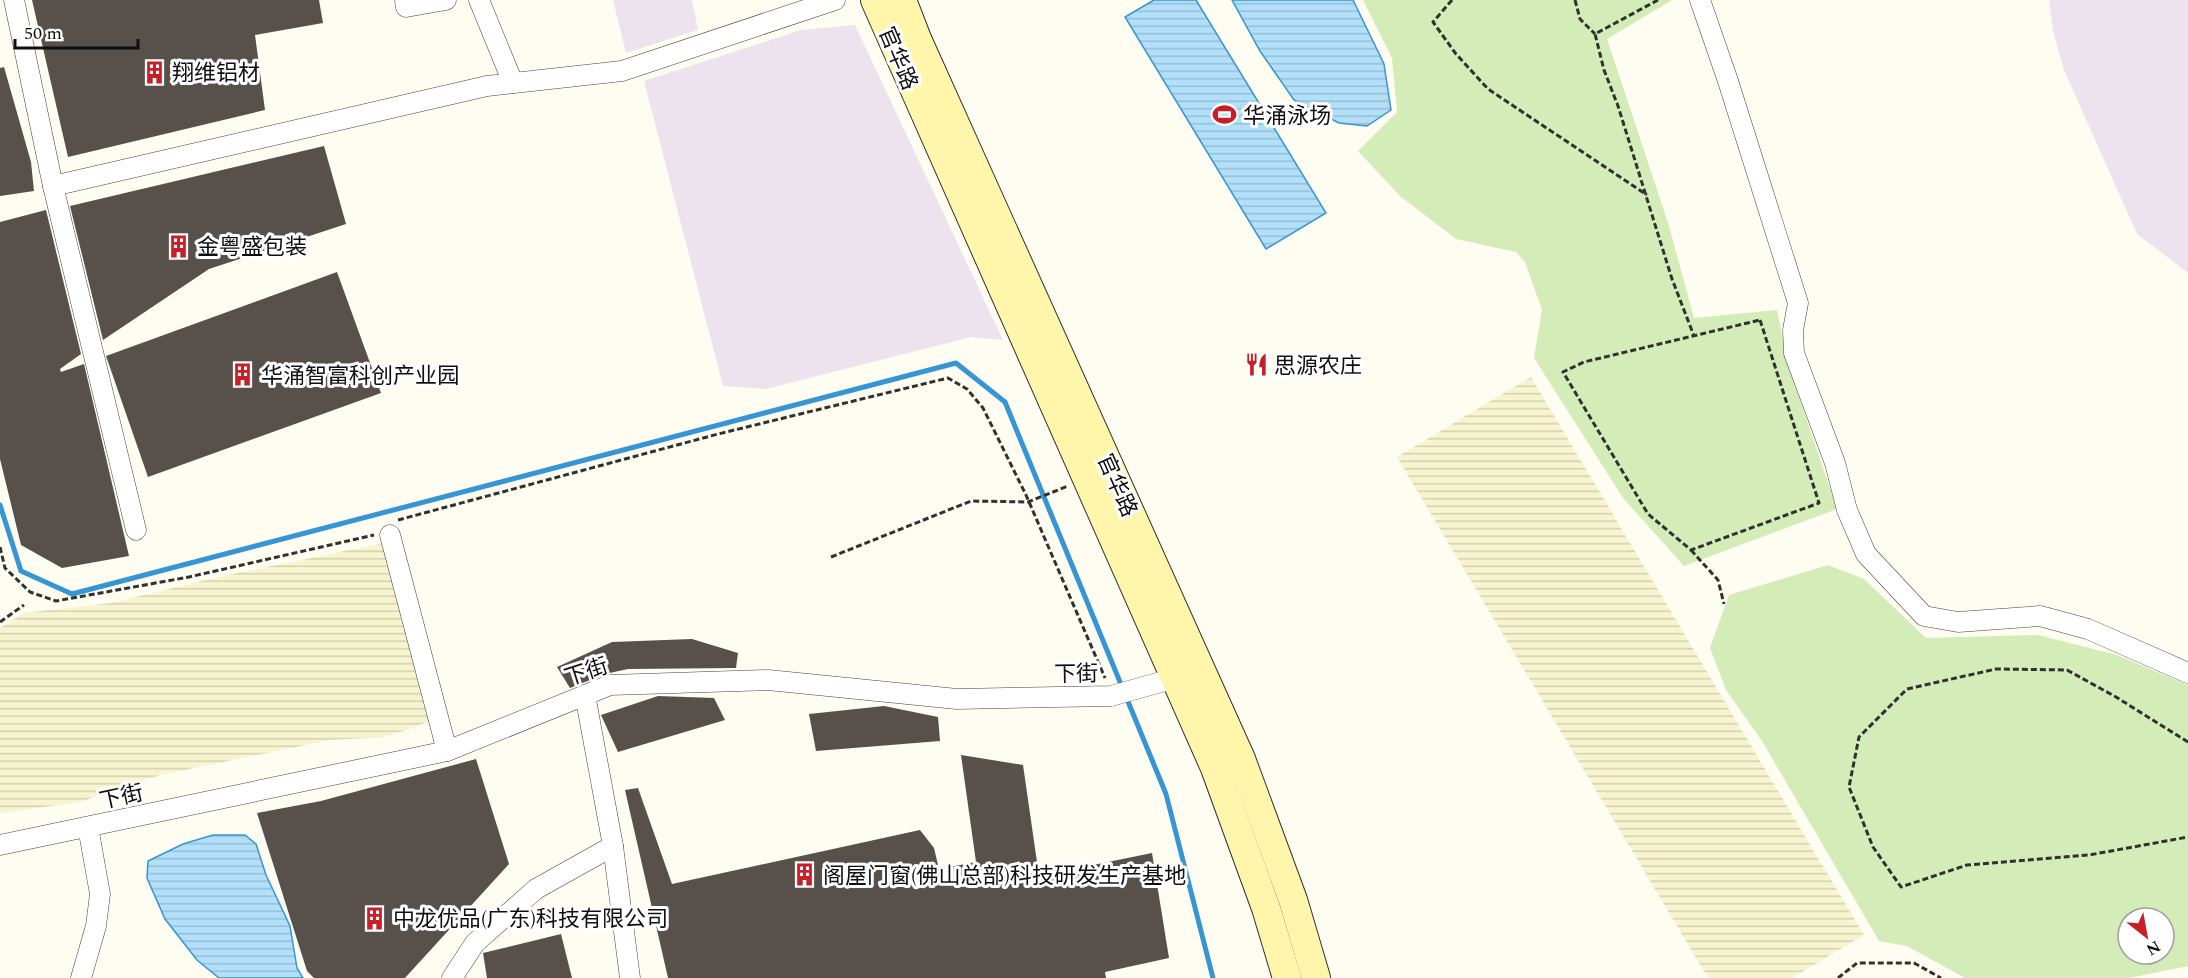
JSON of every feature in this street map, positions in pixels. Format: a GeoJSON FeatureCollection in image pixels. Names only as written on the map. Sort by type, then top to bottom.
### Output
{"type":"FeatureCollection","features":[{"type":"Feature","properties":{"kind":"main road","name":"官华路"},"geometry":{"type":"LineString","coordinates":[[875,0],[1086,479],[1188,675],[1241,759],[1293,900],[1316,978]]}},
{"type":"Feature","properties":{"kind":"main road","name":"官华路"},"geometry":{"type":"LineString","coordinates":[[902,0],[1188,675],[1215,768],[1266,908],[1287,978]]}},
{"type":"Feature","properties":{"kind":"street"},"geometry":{"type":"LineString","coordinates":[[14,0],[53,186],[136,530]]}},
{"type":"Feature","properties":{"kind":"street"},"geometry":{"type":"LineString","coordinates":[[405,0],[406,7],[446,0]]}},
{"type":"Feature","properties":{"kind":"street"},"geometry":{"type":"LineString","coordinates":[[479,0],[513,83]]}},
{"type":"Feature","properties":{"kind":"street"},"geometry":{"type":"LineString","coordinates":[[53,186],[487,86],[622,71],[835,0]]}},
{"type":"Feature","properties":{"kind":"street"},"geometry":{"type":"LineString","coordinates":[[1700,0],[1798,303],[1793,330],[1794,353],[1835,463],[1847,510],[1866,554],[1924,616],[1958,622],[2040,616],[2088,629],[2188,673]]}},
{"type":"Feature","properties":{"kind":"street"},"geometry":{"type":"LineString","coordinates":[[388,530],[447,751]]}},
{"type":"Feature","properties":{"kind":"street","name":"下街"},"geometry":{"type":"LineString","coordinates":[[0,845],[447,751],[610,685],[768,680],[957,699],[1111,696],[1188,675]]}},
{"type":"Feature","properties":{"kind":"street"},"geometry":{"type":"LineString","coordinates":[[585,696],[613,846],[630,978]]}},
{"type":"Feature","properties":{"kind":"street"},"geometry":{"type":"LineString","coordinates":[[81,978],[96,926],[100,894],[88,827]]}},
{"type":"Feature","properties":{"kind":"street"},"geometry":{"type":"LineString","coordinates":[[452,978],[475,943],[536,889],[613,846]]}},
{"type":"Feature","properties":{"kind":"path"},"geometry":{"type":"LineString","coordinates":[[1452,0],[1433,22],[1456,54],[1488,88],[1648,196]]}},
{"type":"Feature","properties":{"kind":"path"},"geometry":{"type":"LineString","coordinates":[[1575,0],[1580,19],[1595,34],[1635,164],[1648,196],[1672,279],[1694,336]]}},
{"type":"Feature","properties":{"kind":"path"},"geometry":{"type":"LineString","coordinates":[[1595,34],[1658,0]]}},
{"type":"Feature","properties":{"kind":"path"},"geometry":{"type":"LineString","coordinates":[[1691,550],[1819,503],[1760,320],[1584,362],[1563,372],[1648,514],[1691,550],[1718,580],[1724,604]]}},
{"type":"Feature","properties":{"kind":"path"},"geometry":{"type":"LineString","coordinates":[[0,547],[5,568],[30,592],[56,602],[166,581],[388,530],[718,434],[948,378],[967,389],[982,408],[1028,502],[1111,696]]}},
{"type":"Feature","properties":{"kind":"path"},"geometry":{"type":"LineString","coordinates":[[831,557],[971,501],[1028,502],[1086,479]]}},
{"type":"Feature","properties":{"kind":"path"},"geometry":{"type":"LineString","coordinates":[[0,622],[24,605]]}},
{"type":"Feature","properties":{"kind":"path"},"geometry":{"type":"LineString","coordinates":[[2188,742],[2116,697],[2067,670],[1996,669],[1907,689],[1859,736],[1850,787],[1873,847],[1901,887],[1967,865],[2089,855],[2188,837]]}},
{"type":"Feature","properties":{"kind":"path"},"geometry":{"type":"LineString","coordinates":[[1838,978],[1857,963],[1914,963],[1941,978]]}},
{"type":"Feature","properties":{"kind":"shaded area"},"geometry":{"type":"Polygon","coordinates":[[[613,0],[692,0],[698,30],[626,53],[613,0]]]}},
{"type":"Feature","properties":{"kind":"shaded area"},"geometry":{"type":"Polygon","coordinates":[[[2049,0],[2188,0],[2188,273],[2137,234],[2064,70],[2053,31],[2049,0]]]}},
{"type":"Feature","properties":{"kind":"shaded area"},"geometry":{"type":"Polygon","coordinates":[[[855,25],[1003,340],[971,337],[766,389],[723,386],[644,81],[801,30],[855,25]]]}},
{"type":"Feature","properties":{"kind":"shaded area"},"geometry":{"type":"Polygon","coordinates":[[[1531,377],[1864,935],[1792,978],[1708,978],[1397,457],[1531,377]]]}},
{"type":"Feature","properties":{"kind":"shaded area"},"geometry":{"type":"Polygon","coordinates":[[[384,543],[431,721],[386,737],[330,740],[160,775],[80,802],[0,813],[0,628],[24,613],[111,603],[223,576],[384,543]]]}},
{"type":"Feature","properties":{"kind":"green space"},"geometry":{"type":"Polygon","coordinates":[[[1363,0],[1672,0],[1607,39],[1669,226],[1694,318],[1777,310],[1788,365],[1837,509],[1684,566],[1623,498],[1534,358],[1542,310],[1525,262],[1516,252],[1456,239],[1400,196],[1358,151],[1397,112],[1392,58],[1363,0]]]}},
{"type":"Feature","properties":{"kind":"green space"},"geometry":{"type":"Polygon","coordinates":[[[1828,565],[1864,579],[1926,638],[2038,635],[2117,655],[2188,685],[2188,966],[2129,978],[1965,978],[1907,946],[1879,941],[1762,741],[1726,690],[1710,648],[1729,595],[1828,565]]]}},
{"type":"Feature","properties":{"kind":"water","name":"华涌泳场"},"geometry":{"type":"Polygon","coordinates":[[[1154,0],[1196,0],[1326,213],[1266,249],[1125,17],[1154,0]]]}},
{"type":"Feature","properties":{"kind":"water"},"geometry":{"type":"Polygon","coordinates":[[[1232,0],[1353,0],[1384,64],[1391,110],[1367,126],[1339,123],[1294,100],[1260,51],[1232,0]]]}},
{"type":"Feature","properties":{"kind":"water"},"geometry":{"type":"Polygon","coordinates":[[[213,835],[245,835],[256,844],[266,875],[290,926],[297,968],[303,978],[219,978],[197,960],[165,919],[147,878],[148,861],[183,844],[213,835]]]}},
{"type":"Feature","properties":{"kind":"building","name":"翔维铝材"},"geometry":{"type":"Polygon","coordinates":[[[32,0],[319,0],[323,23],[255,35],[265,110],[68,157],[32,0]]]}},
{"type":"Feature","properties":{"kind":"building"},"geometry":{"type":"Polygon","coordinates":[[[4,67],[31,162],[34,191],[0,196],[0,68],[4,67]]]}},
{"type":"Feature","properties":{"kind":"building","name":"金粤盛包装"},"geometry":{"type":"Polygon","coordinates":[[[324,146],[346,224],[209,269],[103,340],[70,206],[324,146]]]}},
{"type":"Feature","properties":{"kind":"building"},"geometry":{"type":"Polygon","coordinates":[[[46,210],[81,354],[60,369],[61,372],[84,364],[129,556],[62,568],[21,545],[0,459],[0,222],[46,210]]]}},
{"type":"Feature","properties":{"kind":"building","name":"华涌智富科创产业园"},"geometry":{"type":"Polygon","coordinates":[[[337,272],[381,393],[148,477],[106,356],[337,272]]]}},
{"type":"Feature","properties":{"kind":"building"},"geometry":{"type":"Polygon","coordinates":[[[692,639],[738,653],[736,668],[628,669],[605,674],[570,688],[557,667],[612,642],[692,639]]]}},
{"type":"Feature","properties":{"kind":"building"},"geometry":{"type":"Polygon","coordinates":[[[658,696],[714,698],[725,720],[618,752],[601,715],[658,696]]]}},
{"type":"Feature","properties":{"kind":"building"},"geometry":{"type":"Polygon","coordinates":[[[884,706],[938,717],[940,741],[816,751],[809,714],[884,706]]]}},
{"type":"Feature","properties":{"kind":"building"},"geometry":{"type":"Polygon","coordinates":[[[961,755],[1023,765],[1039,876],[1152,853],[1169,958],[1105,972],[1106,978],[668,978],[625,790],[638,788],[672,884],[920,830],[934,848],[939,869],[976,862],[961,755]]]}},
{"type":"Feature","properties":{"kind":"building","name":"中龙优品(广东)科技有限公司"},"geometry":{"type":"Polygon","coordinates":[[[476,759],[509,864],[405,978],[314,978],[307,971],[257,813],[321,801],[476,759]]]}},
{"type":"Feature","properties":{"kind":"building"},"geometry":{"type":"Polygon","coordinates":[[[561,934],[572,978],[487,978],[483,953],[561,934]]]}},
{"type":"Feature","properties":{"kind":"waterway"},"geometry":{"type":"LineString","coordinates":[[0,505],[21,571],[72,594],[956,363],[1005,402],[1166,794],[1213,978]]}},
{"type":"Feature","properties":{"kind":"place","name":"翔维铝材"},"geometry":{"type":"Point","coordinates":[154,72]}},
{"type":"Feature","properties":{"kind":"place","name":"华涌泳场"},"geometry":{"type":"Point","coordinates":[1225,115]}},
{"type":"Feature","properties":{"kind":"place","name":"金粤盛包装"},"geometry":{"type":"Point","coordinates":[179,246]}},
{"type":"Feature","properties":{"kind":"place","name":"思源农庄"},"geometry":{"type":"Point","coordinates":[1256,365]}},
{"type":"Feature","properties":{"kind":"place","name":"华涌智富科创产业园"},"geometry":{"type":"Point","coordinates":[243,375]}},
{"type":"Feature","properties":{"kind":"place","name":"阁屋门窗(佛山总部)科技研发生产基地"},"geometry":{"type":"Point","coordinates":[805,875]}},
{"type":"Feature","properties":{"kind":"place","name":"中龙优品(广东)科技有限公司"},"geometry":{"type":"Point","coordinates":[375,918]}}]}
